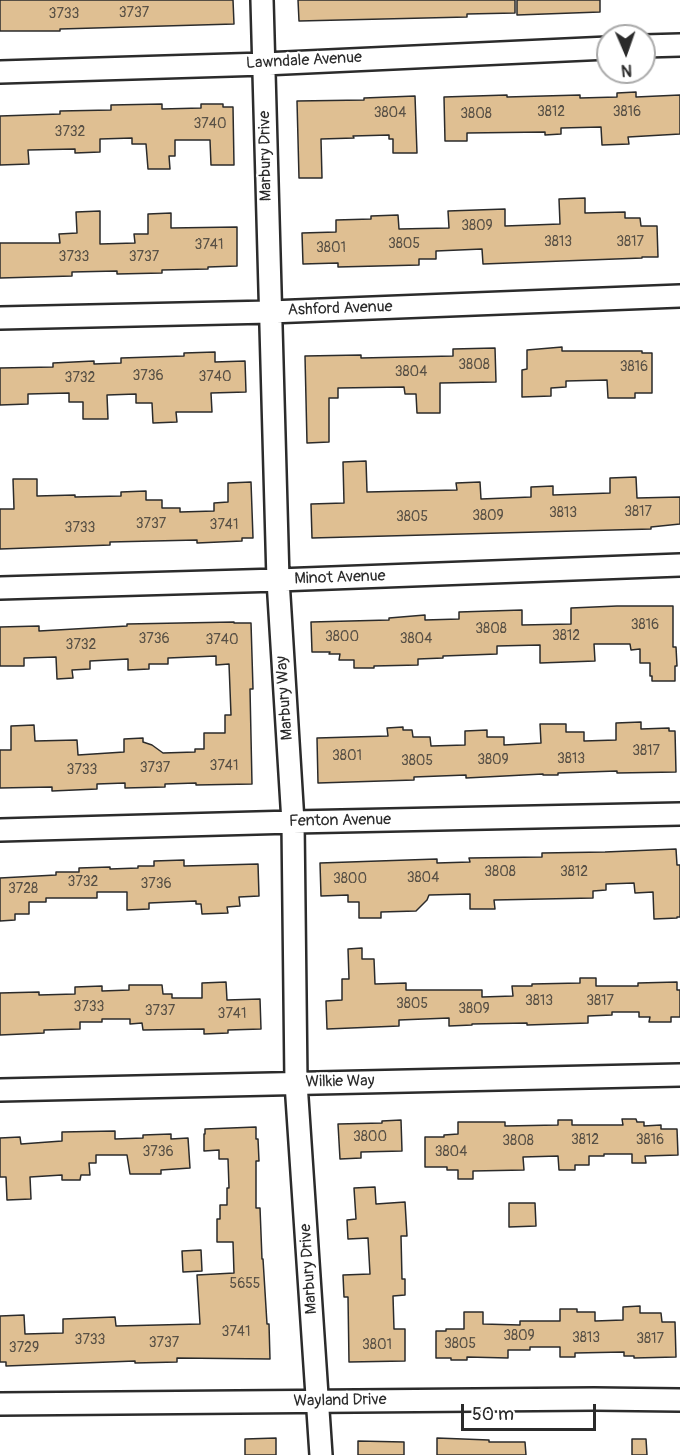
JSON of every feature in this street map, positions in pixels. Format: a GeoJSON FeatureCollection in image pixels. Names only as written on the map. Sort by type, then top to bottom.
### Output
{"type":"FeatureCollection","features":[{"type":"Feature","properties":{"kind":"street","name":"Marbury Drive"},"geometry":{"type":"LineString","coordinates":[[262,0],[270,312]]}},
{"type":"Feature","properties":{"kind":"street"},"geometry":{"type":"LineString","coordinates":[[656,46],[680,45]]}},
{"type":"Feature","properties":{"kind":"street","name":"Lawndale Avenue"},"geometry":{"type":"LineString","coordinates":[[0,72],[264,64],[596,49]]}},
{"type":"Feature","properties":{"kind":"street","name":"Ashford Avenue"},"geometry":{"type":"LineString","coordinates":[[0,318],[270,312],[680,296]]}},
{"type":"Feature","properties":{"kind":"street","name":"Marbury Way"},"geometry":{"type":"LineString","coordinates":[[270,312],[278,580],[293,822],[296,1083]]}},
{"type":"Feature","properties":{"kind":"street","name":"Minot Avenue"},"geometry":{"type":"LineString","coordinates":[[0,588],[680,565]]}},
{"type":"Feature","properties":{"kind":"street","name":"Fenton Avenue"},"geometry":{"type":"LineString","coordinates":[[0,830],[680,813]]}},
{"type":"Feature","properties":{"kind":"street","name":"Wilkie Way"},"geometry":{"type":"LineString","coordinates":[[0,1090],[680,1075]]}},
{"type":"Feature","properties":{"kind":"street","name":"Marbury Drive"},"geometry":{"type":"LineString","coordinates":[[296,1083],[321,1455]]}},
{"type":"Feature","properties":{"kind":"street","name":"Wayland Drive"},"geometry":{"type":"LineString","coordinates":[[0,1404],[680,1400]]}},
{"type":"Feature","properties":{"kind":"building"},"geometry":{"type":"Polygon","coordinates":[[[0,0],[233,0],[234,24],[0,31],[0,0]]]}},
{"type":"Feature","properties":{"kind":"building"},"geometry":{"type":"Polygon","coordinates":[[[298,0],[515,0],[515,13],[467,14],[467,17],[299,21],[298,0]]]}},
{"type":"Feature","properties":{"kind":"building"},"geometry":{"type":"Polygon","coordinates":[[[517,0],[600,0],[600,12],[517,15],[517,0]]]}},
{"type":"Feature","properties":{"kind":"building"},"geometry":{"type":"Polygon","coordinates":[[[636,92],[636,97],[680,95],[680,134],[628,137],[629,144],[602,145],[601,127],[561,128],[561,134],[545,135],[545,132],[467,133],[467,141],[445,141],[444,97],[580,95],[580,98],[617,97],[617,93],[636,92]]]}},
{"type":"Feature","properties":{"kind":"building"},"geometry":{"type":"Polygon","coordinates":[[[415,96],[417,153],[393,153],[393,139],[389,139],[389,135],[321,139],[322,178],[299,178],[297,101],[364,100],[364,98],[415,96]]]}},
{"type":"Feature","properties":{"kind":"building"},"geometry":{"type":"Polygon","coordinates":[[[162,104],[162,109],[201,108],[201,104],[223,104],[223,107],[233,107],[234,165],[211,165],[210,140],[175,140],[175,156],[169,156],[170,169],[148,169],[146,144],[132,144],[132,138],[100,139],[100,152],[75,153],[75,149],[28,150],[29,164],[0,165],[0,116],[111,110],[111,105],[162,104]]]}},
{"type":"Feature","properties":{"kind":"building"},"geometry":{"type":"Polygon","coordinates":[[[585,198],[585,213],[625,212],[625,218],[640,218],[641,226],[657,226],[658,257],[483,264],[482,249],[436,251],[436,259],[419,259],[419,265],[338,267],[338,263],[303,264],[302,233],[336,232],[336,220],[371,219],[371,216],[398,215],[399,229],[449,228],[448,211],[505,209],[505,226],[560,224],[559,199],[585,198]]]}},
{"type":"Feature","properties":{"kind":"building"},"geometry":{"type":"Polygon","coordinates":[[[100,211],[100,244],[135,243],[134,234],[148,234],[148,214],[171,213],[171,228],[237,227],[237,266],[162,270],[162,273],[72,272],[72,276],[0,278],[0,243],[60,243],[59,234],[77,233],[76,212],[100,211]]]}},
{"type":"Feature","properties":{"kind":"building"},"geometry":{"type":"Polygon","coordinates":[[[562,347],[562,351],[652,353],[652,393],[635,393],[635,398],[608,398],[607,380],[566,381],[566,387],[551,388],[551,396],[522,397],[522,370],[527,369],[527,350],[562,347]]]}},
{"type":"Feature","properties":{"kind":"building"},"geometry":{"type":"Polygon","coordinates":[[[495,348],[496,382],[440,383],[440,413],[417,413],[416,394],[405,394],[404,387],[338,388],[338,398],[329,398],[329,442],[307,443],[305,356],[361,355],[361,358],[453,356],[453,349],[495,348]]]}},
{"type":"Feature","properties":{"kind":"building"},"geometry":{"type":"Polygon","coordinates":[[[215,352],[215,362],[245,361],[246,392],[211,393],[212,412],[176,412],[177,422],[153,423],[152,403],[136,403],[136,394],[107,395],[108,419],[83,419],[83,402],[69,402],[69,393],[28,394],[28,404],[0,405],[0,368],[53,367],[53,363],[94,361],[94,364],[121,363],[121,358],[184,356],[184,353],[215,352]]]}},
{"type":"Feature","properties":{"kind":"building"},"geometry":{"type":"Polygon","coordinates":[[[366,461],[367,492],[457,490],[456,483],[480,482],[481,499],[531,497],[531,487],[553,486],[553,495],[610,493],[610,478],[636,477],[637,498],[680,497],[680,524],[651,527],[651,529],[312,538],[311,504],[344,503],[343,462],[366,461]]]}},
{"type":"Feature","properties":{"kind":"building"},"geometry":{"type":"Polygon","coordinates":[[[13,479],[37,479],[37,496],[121,496],[121,492],[146,491],[146,500],[162,500],[162,508],[180,508],[180,512],[214,511],[214,503],[228,502],[228,483],[251,482],[253,538],[242,538],[242,541],[197,543],[197,540],[110,542],[110,545],[0,549],[0,509],[14,509],[13,479]]]}},
{"type":"Feature","properties":{"kind":"building"},"geometry":{"type":"Polygon","coordinates":[[[673,606],[673,647],[676,647],[677,666],[675,666],[675,681],[652,681],[650,663],[640,663],[640,649],[631,650],[630,644],[594,644],[595,661],[540,663],[540,645],[497,646],[497,654],[443,656],[443,658],[418,659],[418,665],[374,666],[374,668],[354,668],[354,660],[339,660],[340,654],[312,652],[311,622],[389,620],[389,618],[425,615],[425,620],[459,619],[459,612],[522,610],[522,625],[571,624],[571,608],[673,606]]]}},
{"type":"Feature","properties":{"kind":"building"},"geometry":{"type":"Polygon","coordinates":[[[251,623],[252,784],[196,785],[196,783],[165,784],[165,787],[125,788],[125,783],[97,784],[97,789],[52,791],[52,787],[0,788],[0,750],[11,750],[11,726],[34,725],[35,741],[77,740],[78,755],[124,752],[124,739],[143,738],[143,742],[163,753],[195,752],[195,749],[204,749],[204,733],[225,733],[225,715],[231,715],[229,664],[216,665],[216,656],[168,658],[168,664],[149,664],[149,669],[128,670],[128,659],[90,661],[90,669],[72,670],[73,678],[57,679],[56,657],[24,658],[24,666],[0,666],[0,627],[39,626],[39,631],[127,626],[127,624],[251,623]]]}},
{"type":"Feature","properties":{"kind":"building"},"geometry":{"type":"Polygon","coordinates":[[[641,722],[641,729],[669,728],[669,731],[675,731],[676,772],[617,773],[617,771],[466,778],[466,775],[414,777],[414,780],[318,783],[317,738],[388,736],[387,728],[403,727],[403,730],[412,730],[413,737],[430,737],[431,746],[465,745],[465,731],[487,730],[487,737],[504,737],[504,745],[541,743],[540,724],[566,724],[566,732],[584,732],[584,741],[616,740],[616,723],[641,722]]]}},
{"type":"Feature","properties":{"kind":"building"},"geometry":{"type":"Polygon","coordinates":[[[676,849],[677,865],[680,865],[680,917],[677,918],[654,919],[653,892],[635,893],[634,883],[606,884],[606,890],[593,891],[593,898],[494,900],[495,909],[470,909],[470,894],[429,895],[416,911],[381,912],[381,918],[359,918],[359,902],[348,902],[348,895],[321,896],[320,863],[437,859],[437,863],[470,862],[469,858],[542,857],[542,853],[676,849]]]}},
{"type":"Feature","properties":{"kind":"building"},"geometry":{"type":"Polygon","coordinates":[[[184,860],[184,866],[258,864],[259,896],[239,897],[240,906],[227,907],[228,913],[202,914],[201,904],[196,904],[196,901],[149,903],[149,909],[127,910],[127,892],[97,892],[97,898],[46,898],[46,902],[29,902],[29,914],[15,914],[15,920],[0,921],[0,878],[56,875],[56,872],[79,872],[79,868],[138,868],[138,866],[154,866],[154,861],[184,860]]]}},
{"type":"Feature","properties":{"kind":"building"},"geometry":{"type":"Polygon","coordinates":[[[362,948],[362,959],[374,959],[375,984],[406,983],[406,990],[482,990],[482,997],[513,996],[512,986],[580,983],[580,978],[596,978],[596,986],[638,986],[638,983],[677,982],[677,990],[680,990],[680,1017],[671,1017],[671,1022],[649,1022],[650,1017],[639,1017],[639,1012],[612,1012],[612,1015],[588,1016],[588,1023],[449,1026],[449,1018],[399,1020],[399,1026],[327,1029],[326,1001],[342,1000],[342,979],[349,979],[348,949],[362,948]]]}},
{"type":"Feature","properties":{"kind":"building"},"geometry":{"type":"Polygon","coordinates":[[[226,982],[227,1000],[260,999],[261,1029],[228,1030],[228,1033],[204,1034],[204,1029],[143,1030],[142,1023],[130,1024],[130,1019],[102,1019],[102,1022],[80,1022],[80,1029],[0,1035],[0,993],[75,994],[75,987],[102,986],[102,991],[129,990],[129,985],[162,985],[163,994],[172,994],[172,998],[202,998],[202,983],[226,982]]]}},
{"type":"Feature","properties":{"kind":"building"},"geometry":{"type":"Polygon","coordinates":[[[622,1119],[636,1119],[637,1122],[644,1122],[644,1126],[661,1125],[661,1129],[677,1129],[678,1155],[645,1156],[646,1163],[632,1163],[632,1154],[589,1156],[589,1165],[575,1165],[575,1170],[559,1170],[558,1156],[523,1157],[524,1170],[473,1171],[473,1179],[458,1179],[458,1170],[447,1170],[447,1167],[425,1167],[425,1137],[458,1134],[458,1122],[505,1122],[505,1126],[558,1125],[558,1120],[572,1120],[572,1125],[623,1125],[622,1119]]]}},
{"type":"Feature","properties":{"kind":"building"},"geometry":{"type":"Polygon","coordinates":[[[401,1120],[402,1151],[361,1152],[361,1158],[340,1159],[338,1124],[401,1120]]]}},
{"type":"Feature","properties":{"kind":"building"},"geometry":{"type":"Polygon","coordinates":[[[256,1127],[259,1161],[256,1161],[256,1208],[260,1208],[270,1359],[177,1358],[177,1362],[135,1363],[135,1361],[6,1366],[6,1362],[0,1362],[0,1316],[24,1315],[25,1334],[63,1333],[63,1319],[115,1317],[116,1326],[200,1324],[197,1275],[234,1273],[233,1242],[217,1242],[217,1219],[220,1219],[220,1205],[227,1205],[228,1159],[219,1159],[219,1150],[204,1151],[205,1129],[256,1127]]]}},
{"type":"Feature","properties":{"kind":"building"},"geometry":{"type":"Polygon","coordinates":[[[115,1131],[115,1139],[171,1134],[171,1139],[188,1138],[190,1168],[161,1170],[161,1174],[130,1174],[127,1155],[96,1155],[96,1163],[89,1163],[90,1175],[81,1175],[80,1180],[62,1180],[62,1175],[30,1177],[31,1199],[7,1200],[6,1177],[0,1177],[0,1138],[20,1137],[21,1144],[62,1141],[62,1132],[115,1131]]]}},
{"type":"Feature","properties":{"kind":"building"},"geometry":{"type":"Polygon","coordinates":[[[375,1187],[376,1204],[405,1202],[407,1236],[401,1236],[402,1279],[405,1279],[405,1295],[393,1296],[394,1329],[405,1329],[405,1361],[349,1362],[348,1297],[344,1297],[343,1275],[370,1274],[368,1238],[348,1239],[347,1220],[356,1219],[354,1188],[375,1187]]]}},
{"type":"Feature","properties":{"kind":"building"},"geometry":{"type":"Polygon","coordinates":[[[509,1203],[535,1203],[536,1226],[509,1227],[509,1203]]]}},
{"type":"Feature","properties":{"kind":"building"},"geometry":{"type":"Polygon","coordinates":[[[201,1250],[202,1271],[183,1272],[182,1251],[201,1250]]]}},
{"type":"Feature","properties":{"kind":"building"},"geometry":{"type":"Polygon","coordinates":[[[640,1306],[640,1313],[661,1313],[662,1322],[675,1322],[676,1357],[634,1358],[634,1356],[624,1356],[624,1352],[575,1353],[575,1357],[560,1357],[560,1347],[530,1347],[530,1350],[508,1350],[508,1358],[467,1357],[467,1360],[451,1360],[451,1358],[436,1358],[436,1331],[464,1329],[464,1312],[483,1312],[483,1324],[520,1325],[520,1321],[560,1321],[560,1309],[595,1312],[595,1321],[623,1320],[623,1307],[640,1306]]]}},
{"type":"Feature","properties":{"kind":"building"},"geometry":{"type":"Polygon","coordinates":[[[276,1438],[276,1455],[245,1455],[245,1439],[276,1438]]]}},
{"type":"Feature","properties":{"kind":"building"},"geometry":{"type":"Polygon","coordinates":[[[437,1438],[525,1442],[526,1455],[437,1455],[437,1438]]]}},
{"type":"Feature","properties":{"kind":"building"},"geometry":{"type":"Polygon","coordinates":[[[632,1439],[646,1439],[647,1455],[632,1455],[632,1439]]]}},
{"type":"Feature","properties":{"kind":"building"},"geometry":{"type":"Polygon","coordinates":[[[358,1441],[404,1442],[404,1455],[358,1455],[358,1441]]]}}]}
